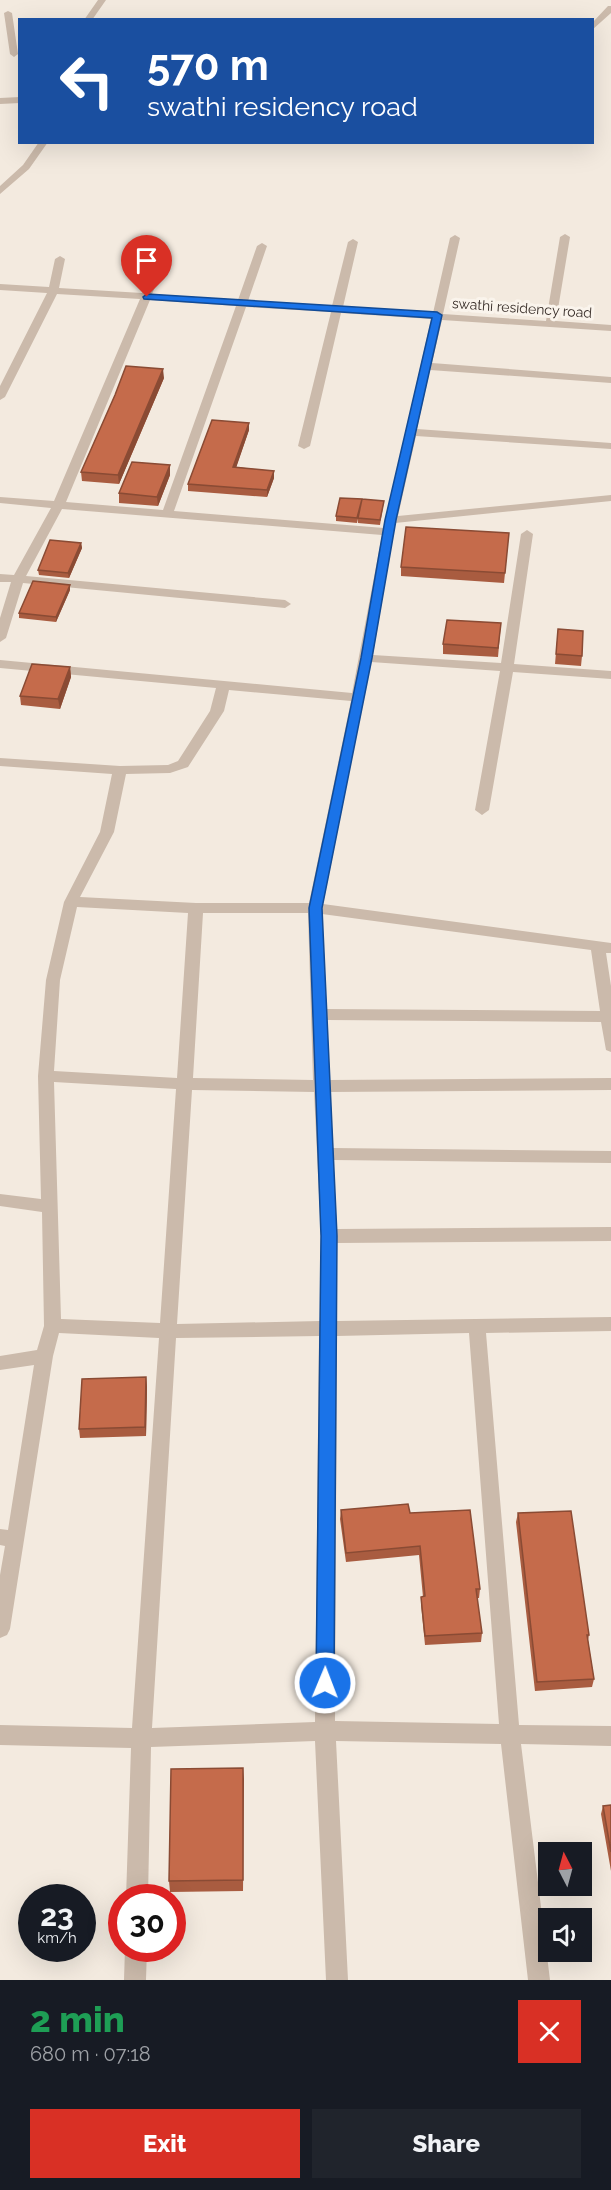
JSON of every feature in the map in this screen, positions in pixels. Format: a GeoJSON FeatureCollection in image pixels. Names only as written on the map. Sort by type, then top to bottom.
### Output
{"type":"FeatureCollection","features":[{"type":"Feature","properties":{"kind":"street"},"geometry":{"type":"LineString","coordinates":[[89,18],[102,0]]}},
{"type":"Feature","properties":{"kind":"street"},"geometry":{"type":"LineString","coordinates":[[594,26],[611,8]]}},
{"type":"Feature","properties":{"kind":"street"},"geometry":{"type":"LineString","coordinates":[[8,13],[16,42],[14,54]]}},
{"type":"Feature","properties":{"kind":"street"},"geometry":{"type":"LineString","coordinates":[[0,42],[16,42]]}},
{"type":"Feature","properties":{"kind":"street"},"geometry":{"type":"LineString","coordinates":[[0,101],[18,100]]}},
{"type":"Feature","properties":{"kind":"street"},"geometry":{"type":"LineString","coordinates":[[0,191],[26,167],[43,144]]}},
{"type":"Feature","properties":{"kind":"street"},"geometry":{"type":"LineString","coordinates":[[551,323],[565,237]]}},
{"type":"Feature","properties":{"kind":"street"},"geometry":{"type":"LineString","coordinates":[[337,1980],[325,1731],[329,1236],[315,908],[366,658],[389,526],[455,238]]}},
{"type":"Feature","properties":{"kind":"street"},"geometry":{"type":"LineString","coordinates":[[304,446],[353,242]]}},
{"type":"Feature","properties":{"kind":"street"},"geometry":{"type":"LineString","coordinates":[[166,514],[262,246]]}},
{"type":"Feature","properties":{"kind":"street"},"geometry":{"type":"LineString","coordinates":[[0,638],[18,579],[58,506],[164,254]]}},
{"type":"Feature","properties":{"kind":"street"},"geometry":{"type":"LineString","coordinates":[[0,398],[53,291],[60,259]]}},
{"type":"Feature","properties":{"kind":"street","name":"swathi residency road"},"geometry":{"type":"LineString","coordinates":[[0,287],[611,328]]}},
{"type":"Feature","properties":{"kind":"street"},"geometry":{"type":"LineString","coordinates":[[425,366],[611,380]]}},
{"type":"Feature","properties":{"kind":"street"},"geometry":{"type":"LineString","coordinates":[[411,432],[611,446]]}},
{"type":"Feature","properties":{"kind":"street"},"geometry":{"type":"LineString","coordinates":[[0,500],[166,514],[389,526],[611,498]]}},
{"type":"Feature","properties":{"kind":"street"},"geometry":{"type":"LineString","coordinates":[[482,810],[507,668],[527,534]]}},
{"type":"Feature","properties":{"kind":"street"},"geometry":{"type":"LineString","coordinates":[[0,578],[285,604]]}},
{"type":"Feature","properties":{"kind":"street"},"geometry":{"type":"LineString","coordinates":[[366,658],[611,675]]}},
{"type":"Feature","properties":{"kind":"street"},"geometry":{"type":"LineString","coordinates":[[0,664],[358,698]]}},
{"type":"Feature","properties":{"kind":"street"},"geometry":{"type":"LineString","coordinates":[[0,762],[120,770],[170,770],[183,764],[217,711],[224,686]]}},
{"type":"Feature","properties":{"kind":"street"},"geometry":{"type":"LineString","coordinates":[[0,1629],[8,1538],[52,1326],[46,1076],[53,980],[71,902],[107,832],[120,770]]}},
{"type":"Feature","properties":{"kind":"street"},"geometry":{"type":"LineString","coordinates":[[71,902],[196,908],[315,908],[604,947],[611,1046]]}},
{"type":"Feature","properties":{"kind":"street"},"geometry":{"type":"LineString","coordinates":[[137,1884],[141,1738],[196,908]]}},
{"type":"Feature","properties":{"kind":"street"},"geometry":{"type":"LineString","coordinates":[[318,1014],[608,1017]]}},
{"type":"Feature","properties":{"kind":"street"},"geometry":{"type":"LineString","coordinates":[[46,1076],[184,1084],[323,1086],[611,1084]]}},
{"type":"Feature","properties":{"kind":"street"},"geometry":{"type":"LineString","coordinates":[[325,1154],[611,1157]]}},
{"type":"Feature","properties":{"kind":"street"},"geometry":{"type":"LineString","coordinates":[[0,1200],[49,1206]]}},
{"type":"Feature","properties":{"kind":"street"},"geometry":{"type":"LineString","coordinates":[[329,1236],[611,1234]]}},
{"type":"Feature","properties":{"kind":"street"},"geometry":{"type":"LineString","coordinates":[[52,1326],[167,1330],[611,1324]]}},
{"type":"Feature","properties":{"kind":"street"},"geometry":{"type":"LineString","coordinates":[[477,1326],[510,1734],[539,1980]]}},
{"type":"Feature","properties":{"kind":"street"},"geometry":{"type":"LineString","coordinates":[[0,1363],[44,1356]]}},
{"type":"Feature","properties":{"kind":"street"},"geometry":{"type":"LineString","coordinates":[[0,1735],[141,1738],[325,1731],[611,1736]]}},
{"type":"Feature","properties":{"kind":"street"},"geometry":{"type":"LineString","coordinates":[[135,1980],[136,1962]]}},
{"type":"Feature","properties":{"kind":"building"},"geometry":{"type":"Polygon","coordinates":[[[126,366],[163,369],[118,475],[81,472],[115,395],[126,366]]]}},
{"type":"Feature","properties":{"kind":"building"},"geometry":{"type":"Polygon","coordinates":[[[212,420],[249,423],[233,467],[274,471],[267,490],[188,484],[212,420]]]}},
{"type":"Feature","properties":{"kind":"building"},"geometry":{"type":"Polygon","coordinates":[[[132,462],[170,465],[157,497],[119,493],[132,462]]]}},
{"type":"Feature","properties":{"kind":"building"},"geometry":{"type":"Polygon","coordinates":[[[340,498],[362,499],[357,518],[336,516],[340,498]]]}},
{"type":"Feature","properties":{"kind":"building"},"geometry":{"type":"Polygon","coordinates":[[[362,499],[384,501],[380,520],[358,518],[362,499]]]}},
{"type":"Feature","properties":{"kind":"building"},"geometry":{"type":"Polygon","coordinates":[[[406,527],[509,533],[505,573],[401,567],[406,527]]]}},
{"type":"Feature","properties":{"kind":"building"},"geometry":{"type":"Polygon","coordinates":[[[50,540],[81,543],[68,573],[38,570],[50,540]]]}},
{"type":"Feature","properties":{"kind":"building"},"geometry":{"type":"Polygon","coordinates":[[[33,581],[70,585],[56,617],[19,613],[33,581]]]}},
{"type":"Feature","properties":{"kind":"building"},"geometry":{"type":"Polygon","coordinates":[[[447,620],[501,623],[498,648],[443,644],[447,620]]]}},
{"type":"Feature","properties":{"kind":"building"},"geometry":{"type":"Polygon","coordinates":[[[558,629],[583,631],[582,656],[556,654],[558,629]]]}},
{"type":"Feature","properties":{"kind":"building"},"geometry":{"type":"Polygon","coordinates":[[[32,664],[70,667],[58,699],[20,696],[32,664]]]}},
{"type":"Feature","properties":{"kind":"building"},"geometry":{"type":"Polygon","coordinates":[[[146,1377],[145,1427],[79,1429],[82,1379],[146,1377]]]}},
{"type":"Feature","properties":{"kind":"building"},"geometry":{"type":"Polygon","coordinates":[[[408,1504],[410,1513],[470,1510],[480,1589],[476,1589],[482,1633],[425,1636],[421,1597],[425,1596],[420,1546],[346,1553],[341,1510],[408,1504]]]}},
{"type":"Feature","properties":{"kind":"building"},"geometry":{"type":"Polygon","coordinates":[[[571,1511],[594,1679],[537,1682],[518,1513],[571,1511]]]}},
{"type":"Feature","properties":{"kind":"building"},"geometry":{"type":"Polygon","coordinates":[[[243,1768],[243,1880],[169,1881],[171,1769],[243,1768]]]}},
{"type":"Feature","properties":{"kind":"building"},"geometry":{"type":"Polygon","coordinates":[[[611,1805],[611,1852],[603,1806],[611,1805]]]}},
{"type":"Feature","properties":{"kind":"route"},"geometry":{"type":"LineString","coordinates":[[147,297],[437,315],[391,520],[366,658],[315,908],[329,1236],[325,1683]]}}]}
